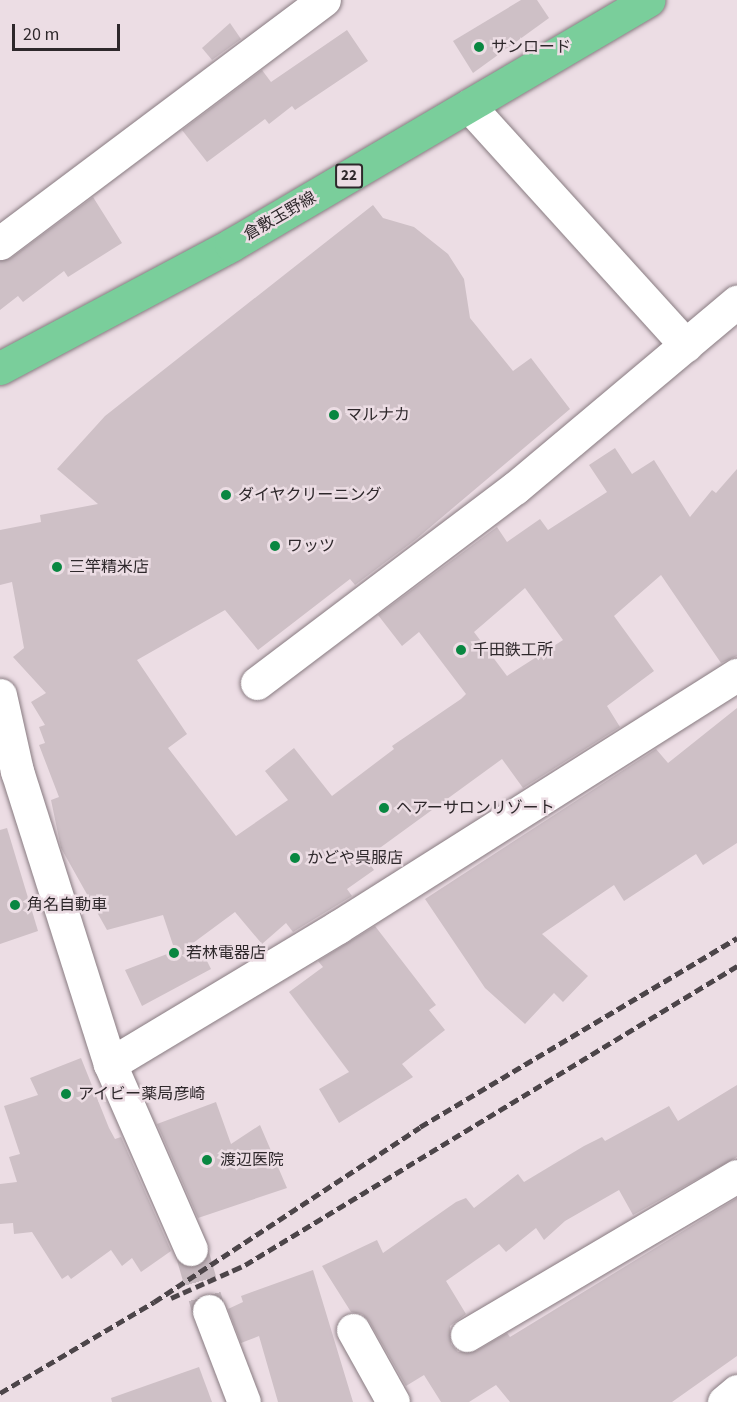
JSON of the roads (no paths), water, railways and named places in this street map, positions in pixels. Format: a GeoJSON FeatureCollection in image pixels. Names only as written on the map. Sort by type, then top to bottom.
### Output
{"type":"FeatureCollection","features":[{"type":"Feature","properties":{"kind":"main road","name":"倉敷玉野線"},"geometry":{"type":"LineString","coordinates":[[0,368],[231,245],[648,0]]}},
{"type":"Feature","properties":{"kind":"street"},"geometry":{"type":"LineString","coordinates":[[0,243],[324,0]]}},
{"type":"Feature","properties":{"kind":"street"},"geometry":{"type":"LineString","coordinates":[[469,106],[686,345]]}},
{"type":"Feature","properties":{"kind":"street"},"geometry":{"type":"LineString","coordinates":[[257,683],[515,488],[737,302]]}},
{"type":"Feature","properties":{"kind":"street"},"geometry":{"type":"LineString","coordinates":[[110,1064],[338,927],[737,675]]}},
{"type":"Feature","properties":{"kind":"street"},"geometry":{"type":"LineString","coordinates":[[0,695],[9,773],[110,1064],[192,1250]]}},
{"type":"Feature","properties":{"kind":"street"},"geometry":{"type":"LineString","coordinates":[[467,1335],[737,1176]]}},
{"type":"Feature","properties":{"kind":"street"},"geometry":{"type":"LineString","coordinates":[[209,1311],[244,1402]]}},
{"type":"Feature","properties":{"kind":"street"},"geometry":{"type":"LineString","coordinates":[[353,1330],[393,1402]]}},
{"type":"Feature","properties":{"kind":"street"},"geometry":{"type":"LineString","coordinates":[[724,1402],[737,1391]]}},
{"type":"Feature","properties":{"kind":"tunnel"},"geometry":{"type":"LineString","coordinates":[[191,1249],[209,1311]]}},
{"type":"Feature","properties":{"kind":"railway"},"geometry":{"type":"LineString","coordinates":[[0,1393],[154,1302],[420,1127],[737,938]]}},
{"type":"Feature","properties":{"kind":"railway"},"geometry":{"type":"LineString","coordinates":[[171,1298],[245,1265],[737,966]]}},
{"type":"Feature","properties":{"kind":"place","name":"サンロード"},"geometry":{"type":"Point","coordinates":[479,47]}},
{"type":"Feature","properties":{"kind":"place","name":"マルナカ"},"geometry":{"type":"Point","coordinates":[334,415]}},
{"type":"Feature","properties":{"kind":"place","name":"ダイヤクリーニング"},"geometry":{"type":"Point","coordinates":[226,495]}},
{"type":"Feature","properties":{"kind":"place","name":"ワッツ"},"geometry":{"type":"Point","coordinates":[275,546]}},
{"type":"Feature","properties":{"kind":"place","name":"三竿精米店"},"geometry":{"type":"Point","coordinates":[57,567]}},
{"type":"Feature","properties":{"kind":"place","name":"千田鉄工所"},"geometry":{"type":"Point","coordinates":[461,650]}},
{"type":"Feature","properties":{"kind":"place","name":"ヘアーサロンリゾート"},"geometry":{"type":"Point","coordinates":[384,808]}},
{"type":"Feature","properties":{"kind":"place","name":"かどや呉服店"},"geometry":{"type":"Point","coordinates":[295,858]}},
{"type":"Feature","properties":{"kind":"place","name":"角名自動車"},"geometry":{"type":"Point","coordinates":[15,905]}},
{"type":"Feature","properties":{"kind":"place","name":"若林電器店"},"geometry":{"type":"Point","coordinates":[174,953]}},
{"type":"Feature","properties":{"kind":"place","name":"アイビー薬局彦崎"},"geometry":{"type":"Point","coordinates":[66,1094]}},
{"type":"Feature","properties":{"kind":"place","name":"渡辺医院"},"geometry":{"type":"Point","coordinates":[207,1160]}}]}
